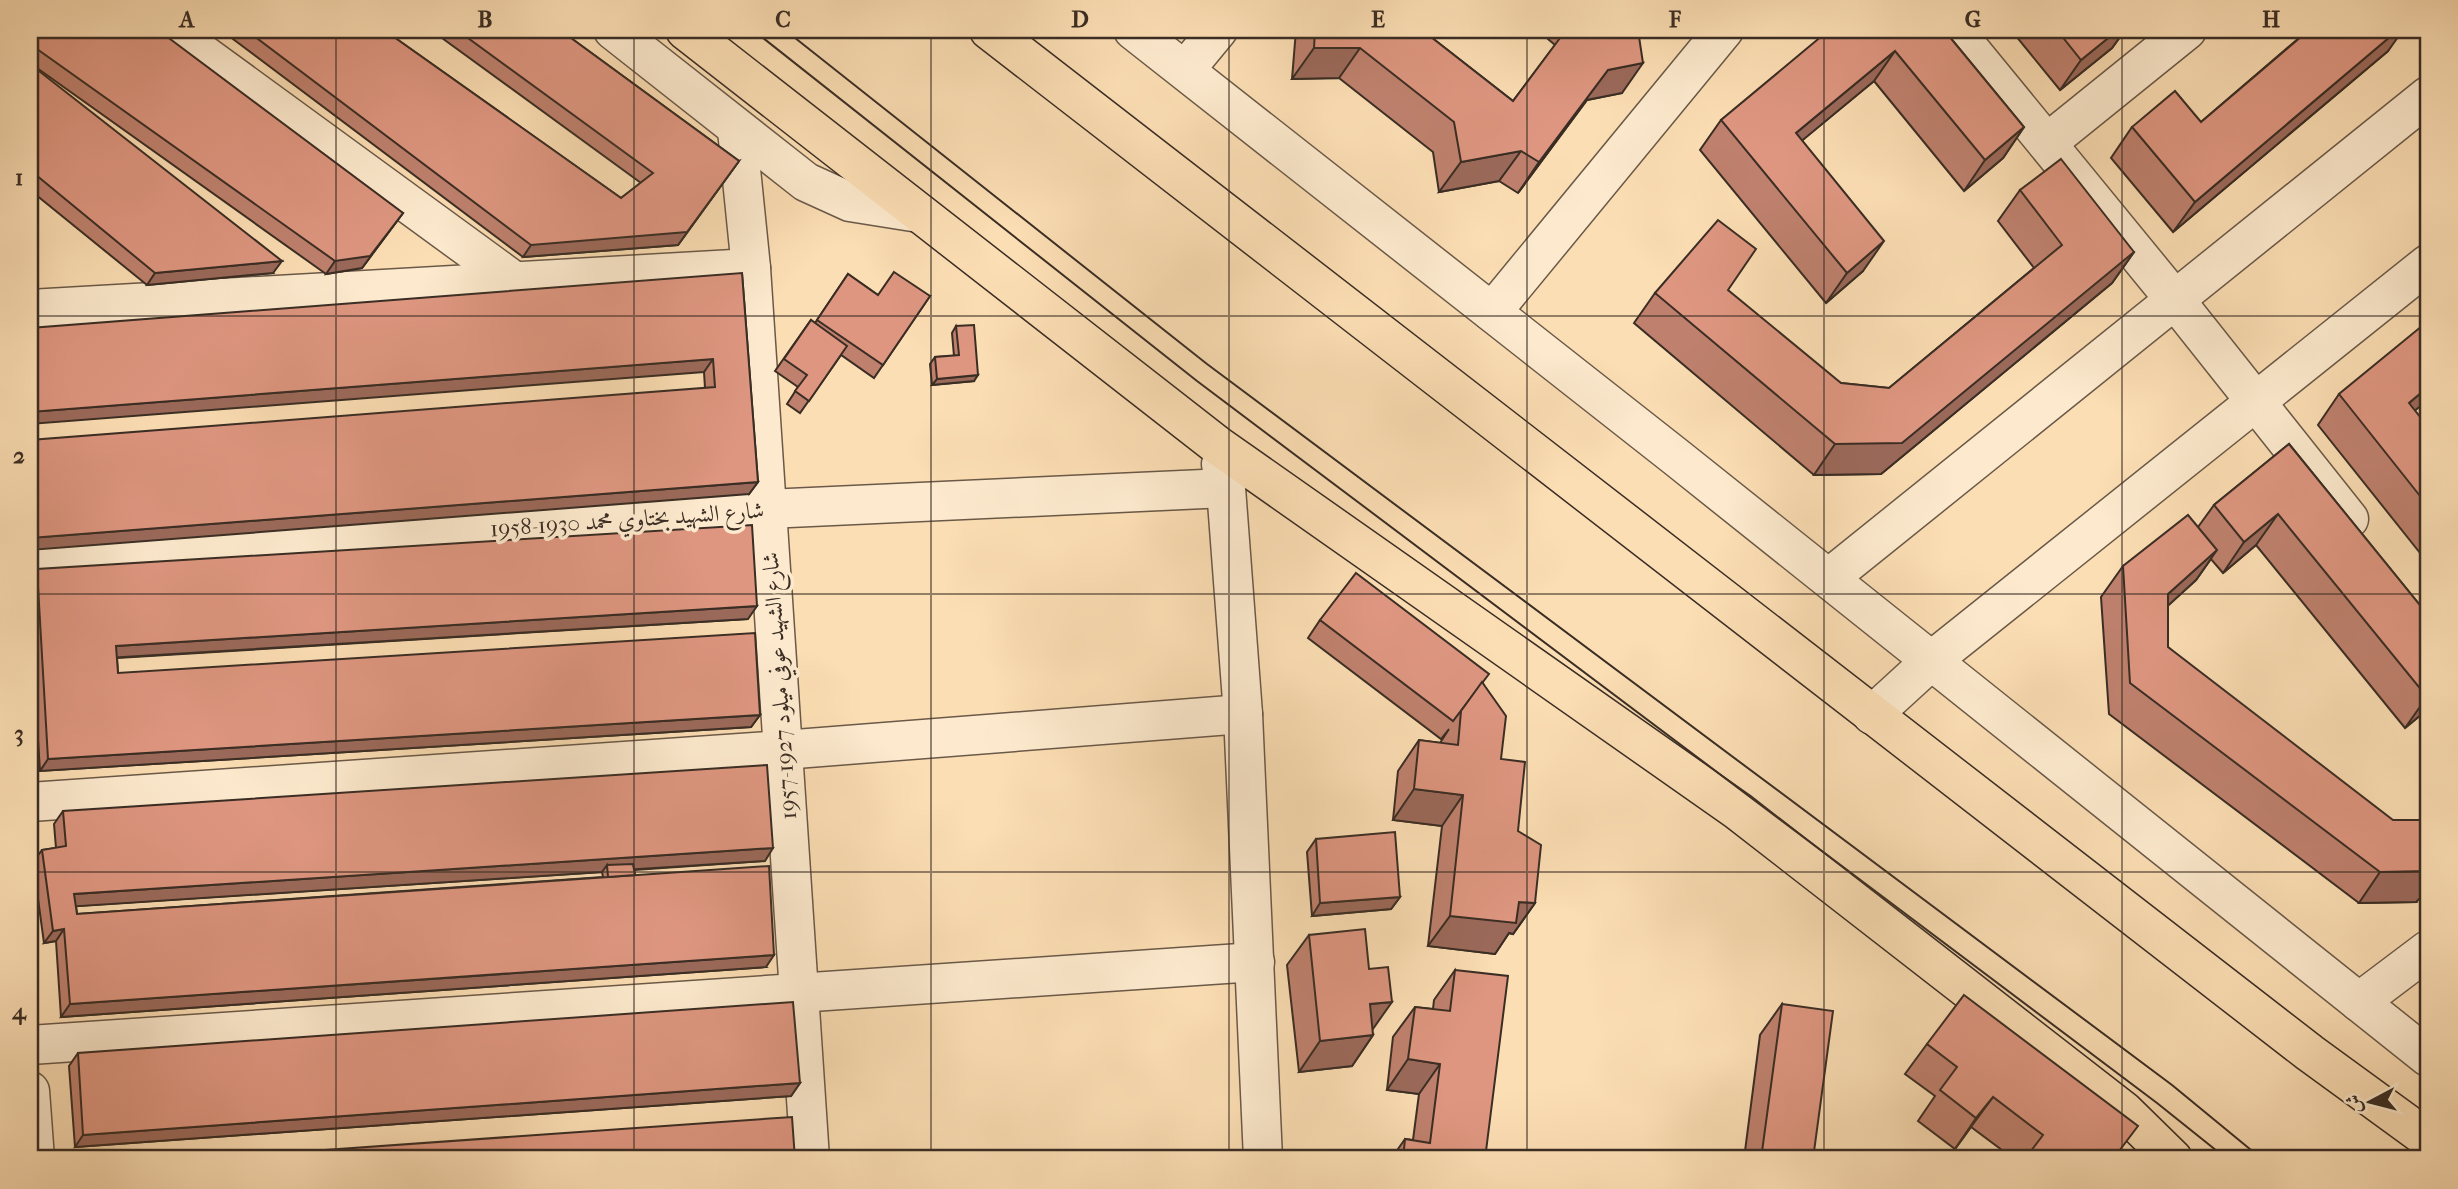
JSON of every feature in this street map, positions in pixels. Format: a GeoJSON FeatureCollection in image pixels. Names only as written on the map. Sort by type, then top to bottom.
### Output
{"type":"FeatureCollection","features":[{"type":"Feature","properties":{"kind":"main road"},"geometry":{"type":"LineString","coordinates":[[685,30],[1217,444],[1738,811],[2124,1111],[2173,1159]]}},
{"type":"Feature","properties":{"kind":"main road"},"geometry":{"type":"LineString","coordinates":[[989,30],[2310,1053],[2428,1139]]}},
{"type":"Feature","properties":{"kind":"street"},"geometry":{"type":"LineString","coordinates":[[170,30],[514,281]]}},
{"type":"Feature","properties":{"kind":"street"},"geometry":{"type":"LineString","coordinates":[[613,30],[806,182],[850,202],[919,213]]}},
{"type":"Feature","properties":{"kind":"street"},"geometry":{"type":"LineString","coordinates":[[1133,30],[1829,578],[2428,1057]]}},
{"type":"Feature","properties":{"kind":"street"},"geometry":{"type":"LineString","coordinates":[[1185,71],[1218,30]]}},
{"type":"Feature","properties":{"kind":"street"},"geometry":{"type":"LineString","coordinates":[[1492,312],[1724,30]]}},
{"type":"Feature","properties":{"kind":"street"},"geometry":{"type":"LineString","coordinates":[[1954,30],[2175,300],[2368,544]]}},
{"type":"Feature","properties":{"kind":"street"},"geometry":{"type":"LineString","coordinates":[[2047,143],[2187,30]]}},
{"type":"Feature","properties":{"kind":"street"},"geometry":{"type":"LineString","coordinates":[[1829,578],[2428,96]]}},
{"type":"Feature","properties":{"kind":"street","name":"شارع الشهيد عوفي ميلود 1927-1957"},"geometry":{"type":"LineString","coordinates":[[737,130],[751,268],[810,1159]]}},
{"type":"Feature","properties":{"kind":"street"},"geometry":{"type":"LineString","coordinates":[[1872,715],[1931,661],[2428,264]]}},
{"type":"Feature","properties":{"kind":"street"},"geometry":{"type":"LineString","coordinates":[[30,309],[751,268]]}},
{"type":"Feature","properties":{"kind":"street"},"geometry":{"type":"LineString","coordinates":[[1217,444],[1226,488],[1243,714],[1263,1159]]}},
{"type":"Feature","properties":{"kind":"street","name":"شارع الشهيد بختاوي محمد 1930-1958"},"geometry":{"type":"LineString","coordinates":[[30,563],[768,509],[1226,488]]}},
{"type":"Feature","properties":{"kind":"street"},"geometry":{"type":"LineString","coordinates":[[30,802],[783,750],[1243,714]]}},
{"type":"Feature","properties":{"kind":"street"},"geometry":{"type":"LineString","coordinates":[[2359,1002],[2428,950]]}},
{"type":"Feature","properties":{"kind":"street"},"geometry":{"type":"LineString","coordinates":[[30,1045],[1255,962]]}},
{"type":"Feature","properties":{"kind":"street"},"geometry":{"type":"LineString","coordinates":[[30,1091],[35,1159]]}},
{"type":"Feature","properties":{"kind":"building"},"geometry":{"type":"Polygon","coordinates":[[[30,30],[158,30],[403,213],[370,256],[335,261],[30,44],[30,30]]]}},
{"type":"Feature","properties":{"kind":"building"},"geometry":{"type":"Polygon","coordinates":[[[246,30],[384,30],[621,198],[653,173],[457,30],[560,30],[739,161],[687,232],[531,245],[246,30]]]}},
{"type":"Feature","properties":{"kind":"building"},"geometry":{"type":"Polygon","coordinates":[[[1315,30],[1422,30],[1513,101],[1566,30],[1638,30],[1643,63],[1608,70],[1539,162],[1521,151],[1461,162],[1454,122],[1360,48],[1314,48],[1315,30]]]}},
{"type":"Feature","properties":{"kind":"building"},"geometry":{"type":"Polygon","coordinates":[[[1829,30],[1944,30],[2024,127],[1985,160],[1895,51],[1796,133],[1884,241],[1847,273],[1721,120],[1829,30]]]}},
{"type":"Feature","properties":{"kind":"building"},"geometry":{"type":"Polygon","coordinates":[[[2057,30],[2118,30],[2081,60],[2057,30]]]}},
{"type":"Feature","properties":{"kind":"building"},"geometry":{"type":"Polygon","coordinates":[[[2309,30],[2398,30],[2195,202],[2132,127],[2175,91],[2201,122],[2309,30]]]}},
{"type":"Feature","properties":{"kind":"building"},"geometry":{"type":"Polygon","coordinates":[[[30,64],[282,261],[155,273],[30,170],[30,64]]]}},
{"type":"Feature","properties":{"kind":"building"},"geometry":{"type":"Polygon","coordinates":[[[2061,159],[2134,252],[1902,443],[1835,444],[1655,293],[1718,220],[1756,249],[1728,290],[1841,383],[1889,388],[2062,245],[2020,190],[2061,159]]]}},
{"type":"Feature","properties":{"kind":"building"},"geometry":{"type":"Polygon","coordinates":[[[894,272],[930,296],[883,365],[817,320],[848,274],[878,295],[894,272]]]}},
{"type":"Feature","properties":{"kind":"building"},"geometry":{"type":"Polygon","coordinates":[[[742,273],[758,482],[30,538],[30,440],[715,387],[713,359],[30,412],[30,328],[742,273]]]}},
{"type":"Feature","properties":{"kind":"building"},"geometry":{"type":"Polygon","coordinates":[[[811,320],[847,346],[809,401],[795,391],[807,375],[784,359],[811,320]]]}},
{"type":"Feature","properties":{"kind":"building"},"geometry":{"type":"Polygon","coordinates":[[[2428,321],[2428,387],[2409,403],[2428,427],[2428,506],[2339,394],[2428,321]]]}},
{"type":"Feature","properties":{"kind":"building"},"geometry":{"type":"Polygon","coordinates":[[[974,325],[978,375],[937,379],[935,357],[959,355],[956,326],[974,325]]]}},
{"type":"Feature","properties":{"kind":"building"},"geometry":{"type":"Polygon","coordinates":[[[2289,444],[2428,615],[2427,697],[2278,514],[2244,542],[2214,505],[2289,444]]]}},
{"type":"Feature","properties":{"kind":"building"},"geometry":{"type":"Polygon","coordinates":[[[2188,515],[2217,550],[2168,594],[2168,647],[2393,820],[2424,820],[2428,816],[2428,871],[2380,872],[2130,683],[2123,566],[2188,515]]]}},
{"type":"Feature","properties":{"kind":"building"},"geometry":{"type":"Polygon","coordinates":[[[752,525],[757,606],[116,646],[118,673],[755,633],[760,715],[48,759],[37,569],[752,525]]]}},
{"type":"Feature","properties":{"kind":"building"},"geometry":{"type":"Polygon","coordinates":[[[1356,573],[1489,674],[1453,721],[1320,620],[1356,573]]]}},
{"type":"Feature","properties":{"kind":"building"},"geometry":{"type":"Polygon","coordinates":[[[1482,682],[1506,716],[1501,759],[1525,762],[1518,831],[1541,845],[1535,903],[1519,902],[1516,923],[1450,916],[1463,795],[1414,789],[1419,740],[1458,745],[1461,711],[1482,682]]]}},
{"type":"Feature","properties":{"kind":"building"},"geometry":{"type":"Polygon","coordinates":[[[767,765],[773,848],[74,894],[77,914],[769,866],[774,955],[70,1004],[64,929],[53,931],[42,850],[66,846],[63,811],[767,765]]]}},
{"type":"Feature","properties":{"kind":"building"},"geometry":{"type":"Polygon","coordinates":[[[1395,832],[1400,897],[1320,903],[1316,839],[1395,832]]]}},
{"type":"Feature","properties":{"kind":"building"},"geometry":{"type":"Polygon","coordinates":[[[633,864],[635,875],[608,877],[607,865],[633,864]]]}},
{"type":"Feature","properties":{"kind":"building"},"geometry":{"type":"Polygon","coordinates":[[[1365,929],[1369,969],[1388,967],[1392,1002],[1370,1004],[1373,1035],[1320,1041],[1309,935],[1365,929]]]}},
{"type":"Feature","properties":{"kind":"building"},"geometry":{"type":"Polygon","coordinates":[[[1455,970],[1508,976],[1485,1159],[1403,1159],[1405,1139],[1430,1143],[1440,1064],[1408,1059],[1415,1007],[1450,1011],[1455,970]]]}},
{"type":"Feature","properties":{"kind":"building"},"geometry":{"type":"Polygon","coordinates":[[[1964,995],[2138,1126],[2113,1159],[2025,1159],[2043,1135],[1993,1097],[1976,1118],[1940,1090],[1957,1067],[1927,1044],[1964,995]]]}},
{"type":"Feature","properties":{"kind":"building"},"geometry":{"type":"Polygon","coordinates":[[[793,1002],[800,1083],[83,1135],[78,1053],[793,1002]]]}},
{"type":"Feature","properties":{"kind":"building"},"geometry":{"type":"Polygon","coordinates":[[[1782,1004],[1833,1011],[1813,1159],[1761,1159],[1782,1004]]]}},
{"type":"Feature","properties":{"kind":"building"},"geometry":{"type":"Polygon","coordinates":[[[792,1117],[795,1159],[196,1159],[792,1117]]]}},
{"type":"Feature","properties":{"kind":"tram line"},"geometry":{"type":"LineString","coordinates":[[753,30],[1197,381],[2157,1103],[2227,1159]]}},
{"type":"Feature","properties":{"kind":"tram line"},"geometry":{"type":"LineString","coordinates":[[785,30],[1207,364],[2172,1085],[2262,1159]]}}]}
